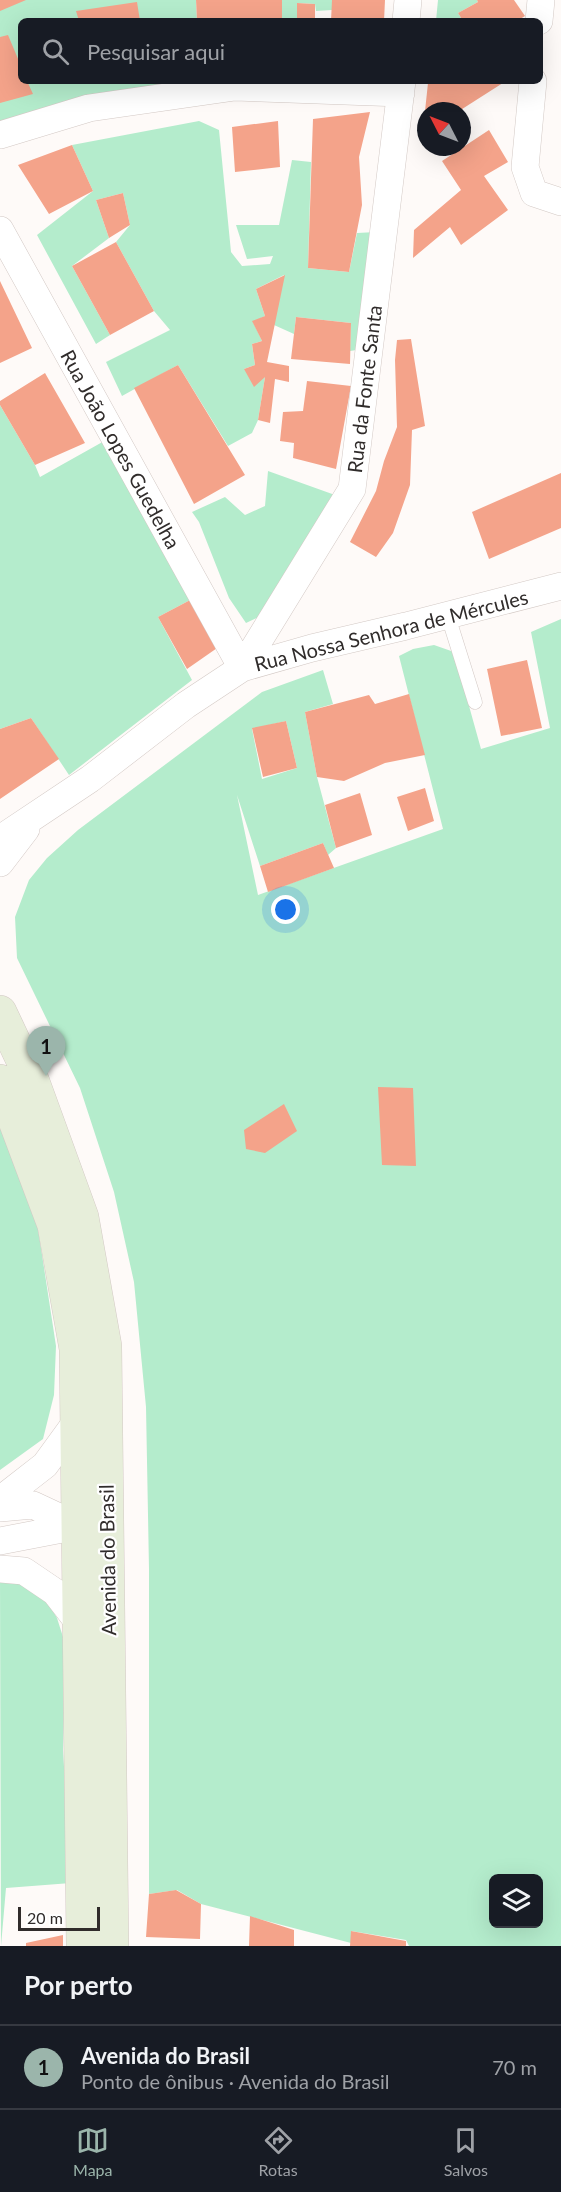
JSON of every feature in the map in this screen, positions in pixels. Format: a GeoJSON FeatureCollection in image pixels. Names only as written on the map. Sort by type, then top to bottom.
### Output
{"type":"FeatureCollection","features":[{"type":"Feature","properties":{"kind":"main road","name":"Avenida do Brasil"},"geometry":{"type":"LineString","coordinates":[[0,1012],[33,1082],[82,1217],[105,1346],[92,1526],[79,1623],[83,1946]]}},
{"type":"Feature","properties":{"kind":"main road","name":"Avenida do Brasil"},"geometry":{"type":"LineString","coordinates":[[0,1081],[54,1225],[76,1349],[77,1421],[92,1526],[112,1946]]}},
{"type":"Feature","properties":{"kind":"street"},"geometry":{"type":"LineString","coordinates":[[406,18],[408,0]]}},
{"type":"Feature","properties":{"kind":"street"},"geometry":{"type":"LineString","coordinates":[[539,18],[541,0]]}},
{"type":"Feature","properties":{"kind":"street"},"geometry":{"type":"LineString","coordinates":[[533,84],[525,167],[534,193],[561,202]]}},
{"type":"Feature","properties":{"kind":"street"},"geometry":{"type":"LineString","coordinates":[[0,135],[88,108],[235,87],[402,87]]}},
{"type":"Feature","properties":{"kind":"street","name":"Rua da Fonte Santa"},"geometry":{"type":"LineString","coordinates":[[242,668],[352,489],[402,87]]}},
{"type":"Feature","properties":{"kind":"street","name":"Rua João Lopes Guedelha"},"geometry":{"type":"LineString","coordinates":[[0,230],[242,668]]}},
{"type":"Feature","properties":{"kind":"street","name":"Rua Nossa Senhora de Mércules"},"geometry":{"type":"LineString","coordinates":[[0,839],[90,779],[186,705],[242,668],[312,648],[448,616],[561,586]]}},
{"type":"Feature","properties":{"kind":"street","name":"Rua Nossa Senhora de Mércules"},"geometry":{"type":"LineString","coordinates":[[0,863],[26,829],[48,807]]}},
{"type":"Feature","properties":{"kind":"street"},"geometry":{"type":"LineString","coordinates":[[0,1500],[45,1465],[77,1421]]}},
{"type":"Feature","properties":{"kind":"street"},"geometry":{"type":"LineString","coordinates":[[0,1508],[33,1505],[92,1526]]}},
{"type":"Feature","properties":{"kind":"street"},"geometry":{"type":"LineString","coordinates":[[0,1541],[92,1526]]}},
{"type":"Feature","properties":{"kind":"street"},"geometry":{"type":"LineString","coordinates":[[0,1569],[24,1571],[55,1593],[79,1623]]}},
{"type":"Feature","properties":{"kind":"lane"},"geometry":{"type":"LineString","coordinates":[[448,616],[475,702]]}},
{"type":"Feature","properties":{"kind":"green space"},"geometry":{"type":"Polygon","coordinates":[[[0,0],[196,0],[197,18],[18,18],[18,84],[165,84],[0,127],[0,0]]]}},
{"type":"Feature","properties":{"kind":"green space"},"geometry":{"type":"Polygon","coordinates":[[[282,0],[332,0],[332,10],[316,11],[315,4],[297,3],[297,18],[282,18],[282,0]]]}},
{"type":"Feature","properties":{"kind":"green space"},"geometry":{"type":"Polygon","coordinates":[[[438,0],[477,0],[478,2],[458,13],[461,18],[436,18],[438,0]]]}},
{"type":"Feature","properties":{"kind":"green space"},"geometry":{"type":"Polygon","coordinates":[[[199,121],[219,130],[231,252],[242,266],[270,264],[273,256],[247,259],[236,225],[279,225],[292,160],[311,162],[308,268],[349,272],[357,233],[376,232],[363,349],[350,351],[351,323],[296,317],[294,334],[274,325],[284,275],[256,289],[265,316],[253,322],[262,341],[252,344],[255,365],[244,369],[265,377],[258,420],[252,433],[228,446],[178,365],[122,396],[106,362],[170,330],[154,311],[116,242],[130,225],[123,193],[96,200],[109,238],[72,266],[110,335],[96,344],[37,235],[93,191],[72,145],[199,121]]]}},
{"type":"Feature","properties":{"kind":"green space"},"geometry":{"type":"Polygon","coordinates":[[[0,405],[40,477],[106,440],[194,598],[158,617],[192,680],[69,775],[31,718],[0,729],[0,405]]]}},
{"type":"Feature","properties":{"kind":"green space"},"geometry":{"type":"Polygon","coordinates":[[[268,471],[335,495],[261,616],[246,623],[229,598],[199,522],[192,512],[225,497],[245,515],[265,506],[268,471]]]}},
{"type":"Feature","properties":{"kind":"green space"},"geometry":{"type":"Polygon","coordinates":[[[561,619],[561,1946],[409,1946],[406,1940],[351,1931],[351,1943],[201,1904],[177,1890],[149,1894],[149,1569],[146,1407],[134,1282],[114,1192],[80,1088],[17,958],[15,917],[29,880],[47,858],[78,830],[262,692],[323,670],[333,704],[305,712],[317,777],[336,848],[328,855],[323,843],[260,866],[237,795],[258,895],[443,829],[399,656],[413,649],[434,645],[454,652],[481,749],[550,728],[531,632],[561,619]],[[286,721],[252,729],[262,779],[297,768],[286,721]]]}},
{"type":"Feature","properties":{"kind":"green space"},"geometry":{"type":"Polygon","coordinates":[[[0,1106],[37,1222],[56,1346],[54,1395],[43,1439],[0,1470],[0,1106]]]}},
{"type":"Feature","properties":{"kind":"green space"},"geometry":{"type":"Polygon","coordinates":[[[0,1576],[13,1578],[49,1604],[57,1618],[63,1637],[65,1676],[63,1750],[71,1883],[6,1888],[1,1946],[0,1576]]]}},
{"type":"Feature","properties":{"kind":"building"},"geometry":{"type":"Polygon","coordinates":[[[0,0],[26,0],[0,11],[0,0]]]}},
{"type":"Feature","properties":{"kind":"building"},"geometry":{"type":"Polygon","coordinates":[[[196,0],[282,0],[282,18],[197,18],[196,0]]]}},
{"type":"Feature","properties":{"kind":"building"},"geometry":{"type":"Polygon","coordinates":[[[332,0],[385,0],[384,18],[331,18],[332,0]]]}},
{"type":"Feature","properties":{"kind":"building"},"geometry":{"type":"Polygon","coordinates":[[[477,0],[514,0],[525,16],[522,18],[461,18],[458,13],[478,2],[477,0]]]}},
{"type":"Feature","properties":{"kind":"building"},"geometry":{"type":"Polygon","coordinates":[[[137,2],[140,18],[78,18],[76,11],[137,2]]]}},
{"type":"Feature","properties":{"kind":"building"},"geometry":{"type":"Polygon","coordinates":[[[297,3],[315,4],[315,18],[297,18],[297,3]]]}},
{"type":"Feature","properties":{"kind":"building"},"geometry":{"type":"Polygon","coordinates":[[[8,35],[18,59],[18,84],[28,84],[33,94],[0,103],[0,37],[8,35]]]}},
{"type":"Feature","properties":{"kind":"building"},"geometry":{"type":"Polygon","coordinates":[[[428,84],[501,84],[471,103],[426,102],[428,84]]]}},
{"type":"Feature","properties":{"kind":"building"},"geometry":{"type":"Polygon","coordinates":[[[370,112],[359,157],[362,205],[349,272],[308,268],[313,119],[370,112]]]}},
{"type":"Feature","properties":{"kind":"building"},"geometry":{"type":"Polygon","coordinates":[[[278,121],[280,167],[235,172],[232,127],[278,121]]]}},
{"type":"Feature","properties":{"kind":"building"},"geometry":{"type":"Polygon","coordinates":[[[489,130],[508,162],[484,176],[508,210],[461,245],[450,227],[413,258],[414,230],[461,190],[442,161],[450,156],[471,156],[471,142],[489,130]]]}},
{"type":"Feature","properties":{"kind":"building"},"geometry":{"type":"Polygon","coordinates":[[[72,145],[93,191],[49,214],[18,165],[72,145]]]}},
{"type":"Feature","properties":{"kind":"building"},"geometry":{"type":"Polygon","coordinates":[[[123,193],[130,225],[109,238],[96,200],[123,193]]]}},
{"type":"Feature","properties":{"kind":"building"},"geometry":{"type":"Polygon","coordinates":[[[116,242],[154,311],[110,335],[72,266],[116,242]]]}},
{"type":"Feature","properties":{"kind":"building"},"geometry":{"type":"Polygon","coordinates":[[[285,275],[267,362],[289,366],[289,382],[275,379],[270,423],[258,420],[265,377],[254,387],[244,369],[255,365],[252,344],[262,341],[252,321],[265,316],[256,289],[285,275]]]}},
{"type":"Feature","properties":{"kind":"building"},"geometry":{"type":"Polygon","coordinates":[[[0,281],[32,348],[0,363],[0,281]]]}},
{"type":"Feature","properties":{"kind":"building"},"geometry":{"type":"Polygon","coordinates":[[[296,317],[351,323],[350,364],[291,359],[296,317]]]}},
{"type":"Feature","properties":{"kind":"building"},"geometry":{"type":"Polygon","coordinates":[[[411,339],[425,426],[412,430],[410,485],[393,533],[376,557],[350,542],[376,491],[397,427],[395,360],[397,340],[411,339]]]}},
{"type":"Feature","properties":{"kind":"building"},"geometry":{"type":"Polygon","coordinates":[[[178,365],[245,475],[194,504],[134,388],[178,365]]]}},
{"type":"Feature","properties":{"kind":"building"},"geometry":{"type":"Polygon","coordinates":[[[45,373],[85,443],[35,465],[0,405],[0,401],[45,373]]]}},
{"type":"Feature","properties":{"kind":"building"},"geometry":{"type":"Polygon","coordinates":[[[307,381],[351,386],[336,469],[293,458],[294,443],[280,441],[283,412],[303,411],[307,381]]]}},
{"type":"Feature","properties":{"kind":"building"},"geometry":{"type":"Polygon","coordinates":[[[561,473],[561,528],[489,559],[472,512],[561,473]]]}},
{"type":"Feature","properties":{"kind":"building"},"geometry":{"type":"Polygon","coordinates":[[[194,598],[220,646],[187,669],[158,617],[194,598]]]}},
{"type":"Feature","properties":{"kind":"building"},"geometry":{"type":"Polygon","coordinates":[[[527,660],[542,728],[501,736],[487,669],[527,660]]]}},
{"type":"Feature","properties":{"kind":"building"},"geometry":{"type":"Polygon","coordinates":[[[409,694],[425,755],[385,763],[344,781],[317,777],[305,712],[369,695],[375,704],[409,694]]]}},
{"type":"Feature","properties":{"kind":"building"},"geometry":{"type":"Polygon","coordinates":[[[31,718],[59,759],[0,799],[0,729],[31,718]]]}},
{"type":"Feature","properties":{"kind":"building"},"geometry":{"type":"Polygon","coordinates":[[[286,721],[297,768],[263,777],[252,728],[286,721]]]}},
{"type":"Feature","properties":{"kind":"building"},"geometry":{"type":"Polygon","coordinates":[[[425,788],[434,821],[408,831],[397,797],[425,788]]]}},
{"type":"Feature","properties":{"kind":"building"},"geometry":{"type":"Polygon","coordinates":[[[360,793],[372,835],[336,848],[325,805],[360,793]]]}},
{"type":"Feature","properties":{"kind":"building"},"geometry":{"type":"Polygon","coordinates":[[[323,843],[334,868],[268,892],[260,866],[323,843]]]}},
{"type":"Feature","properties":{"kind":"building"},"geometry":{"type":"Polygon","coordinates":[[[378,1087],[413,1088],[416,1166],[382,1165],[378,1087]]]}},
{"type":"Feature","properties":{"kind":"building"},"geometry":{"type":"Polygon","coordinates":[[[284,1104],[297,1131],[265,1153],[246,1149],[244,1130],[284,1104]]]}},
{"type":"Feature","properties":{"kind":"building"},"geometry":{"type":"Polygon","coordinates":[[[176,1890],[201,1904],[200,1939],[146,1937],[149,1894],[176,1890]]]}},
{"type":"Feature","properties":{"kind":"building"},"geometry":{"type":"Polygon","coordinates":[[[250,1916],[294,1930],[294,1946],[249,1946],[250,1916]]]}},
{"type":"Feature","properties":{"kind":"building"},"geometry":{"type":"Polygon","coordinates":[[[351,1931],[406,1941],[406,1946],[350,1946],[351,1931]]]}},
{"type":"Feature","properties":{"kind":"building"},"geometry":{"type":"Polygon","coordinates":[[[63,1935],[63,1946],[26,1946],[26,1943],[63,1935]]]}},
{"type":"Feature","properties":{"kind":"place","name":"Avenida do Brasil"},"geometry":{"type":"Point","coordinates":[46,1076]}}]}
